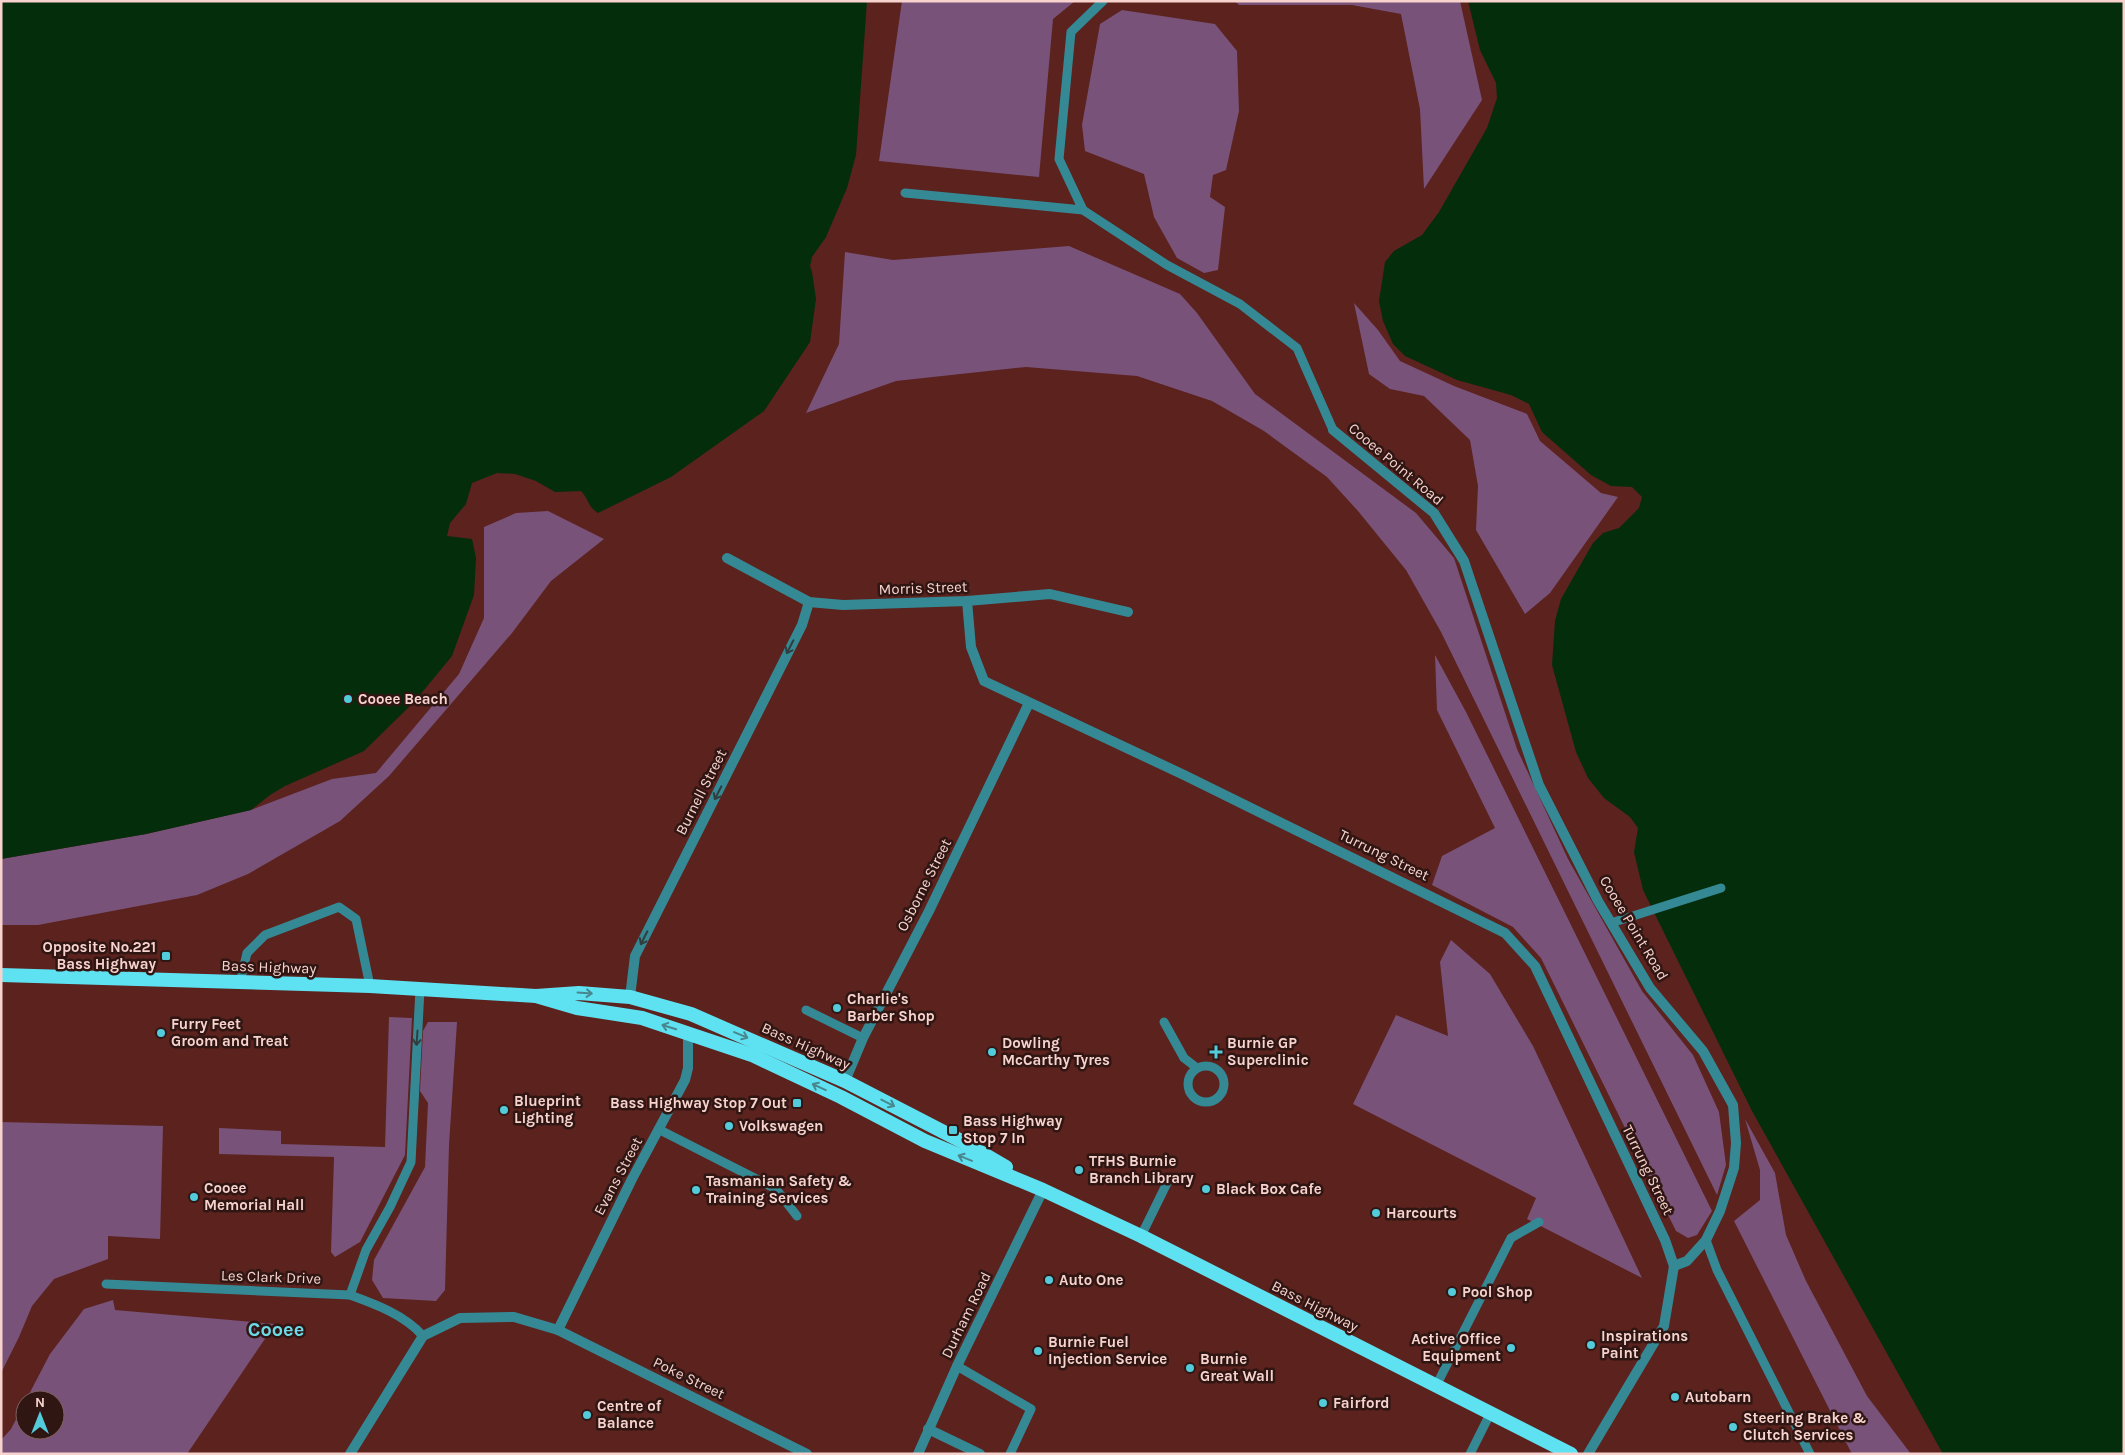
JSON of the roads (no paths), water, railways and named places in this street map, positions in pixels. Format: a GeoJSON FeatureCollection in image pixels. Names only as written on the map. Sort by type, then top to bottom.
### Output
{"type":"FeatureCollection","features":[{"type":"Feature","properties":{"kind":"highway","name":"Bass Highway"},"geometry":{"type":"LineString","coordinates":[[1,975],[370,986],[536,996],[579,993],[630,998],[691,1014],[845,1081],[965,1143],[1043,1190]]}},
{"type":"Feature","properties":{"kind":"highway","name":"Bass Highway"},"geometry":{"type":"LineString","coordinates":[[536,996],[577,1008],[642,1018],[752,1055],[841,1097],[925,1141],[1043,1190],[1141,1236],[1571,1454]]}},
{"type":"Feature","properties":{"kind":"street","name":"Cooee Point Road"},"geometry":{"type":"LineString","coordinates":[[1333,430],[1434,513],[1464,560],[1539,785],[1598,901],[1650,988],[1703,1051],[1732,1105],[1736,1143],[1734,1168],[1720,1211],[1706,1240],[1688,1261],[1674,1266]]}},
{"type":"Feature","properties":{"kind":"street","name":"Morris Street"},"geometry":{"type":"LineString","coordinates":[[727,558],[809,602],[843,605],[967,602],[1050,594],[1128,612]]}},
{"type":"Feature","properties":{"kind":"street","name":"Burnell Street"},"geometry":{"type":"LineString","coordinates":[[630,998],[635,956],[802,624],[809,602]]}},
{"type":"Feature","properties":{"kind":"street","name":"Turrung Street"},"geometry":{"type":"LineString","coordinates":[[967,602],[971,647],[984,681],[1193,779],[1505,933],[1535,966],[1666,1240],[1674,1266]]}},
{"type":"Feature","properties":{"kind":"street","name":"Osborne Street"},"geometry":{"type":"LineString","coordinates":[[845,1081],[863,1038],[929,911],[1029,703]]}},
{"type":"Feature","properties":{"kind":"street","name":"Evans Street"},"geometry":{"type":"LineString","coordinates":[[558,1330],[632,1179],[660,1130],[685,1080],[688,1068],[688,1033]]}},
{"type":"Feature","properties":{"kind":"street","name":"Durham Road"},"geometry":{"type":"LineString","coordinates":[[918,1454],[957,1366],[1043,1190]]}},
{"type":"Feature","properties":{"kind":"street"},"geometry":{"type":"LineString","coordinates":[[1588,1454],[1664,1326],[1674,1266]]}},
{"type":"Feature","properties":{"kind":"street","name":"Poke Street"},"geometry":{"type":"LineString","coordinates":[[423,1336],[460,1318],[514,1317],[558,1330],[807,1454]]}},
{"type":"Feature","properties":{"kind":"street"},"geometry":{"type":"LineString","coordinates":[[350,1454],[423,1336]]}},
{"type":"Feature","properties":{"kind":"street"},"geometry":{"type":"LineString","coordinates":[[928,1429],[980,1454]]}},
{"type":"Feature","properties":{"kind":"lane"},"geometry":{"type":"LineString","coordinates":[[1082,210],[1059,159],[1071,32],[1103,1]]}},
{"type":"Feature","properties":{"kind":"lane"},"geometry":{"type":"LineString","coordinates":[[905,193],[1082,210],[1167,265],[1240,304],[1297,348],[1333,430]]}},
{"type":"Feature","properties":{"kind":"lane"},"geometry":{"type":"LineString","coordinates":[[1611,923],[1721,888]]}},
{"type":"Feature","properties":{"kind":"lane"},"geometry":{"type":"LineString","coordinates":[[240,982],[247,953],[264,935],[339,907],[356,919],[370,986]]}},
{"type":"Feature","properties":{"kind":"lane"},"geometry":{"type":"LineString","coordinates":[[350,1295],[366,1250],[390,1207],[411,1162],[420,989]]}},
{"type":"Feature","properties":{"kind":"lane"},"geometry":{"type":"LineString","coordinates":[[806,1010],[863,1038]]}},
{"type":"Feature","properties":{"kind":"lane"},"geometry":{"type":"LineString","coordinates":[[1164,1022],[1184,1058],[1197,1068],[1209,1066],[1220,1072],[1224,1082],[1224,1089],[1218,1098],[1206,1102],[1200,1101],[1191,1094],[1188,1082],[1192,1072],[1197,1068]]}},
{"type":"Feature","properties":{"kind":"lane"},"geometry":{"type":"LineString","coordinates":[[660,1130],[776,1189],[797,1216]]}},
{"type":"Feature","properties":{"kind":"lane"},"geometry":{"type":"LineString","coordinates":[[1141,1236],[1168,1181]]}},
{"type":"Feature","properties":{"kind":"lane"},"geometry":{"type":"LineString","coordinates":[[1436,1386],[1511,1238],[1539,1222]]}},
{"type":"Feature","properties":{"kind":"lane"},"geometry":{"type":"LineString","coordinates":[[1706,1240],[1716,1270],[1810,1454]]}},
{"type":"Feature","properties":{"kind":"lane","name":"Les Clark Drive"},"geometry":{"type":"LineString","coordinates":[[106,1284],[350,1295],[376,1304],[415,1326],[423,1336]]}},
{"type":"Feature","properties":{"kind":"lane"},"geometry":{"type":"LineString","coordinates":[[957,1366],[1031,1409],[1010,1454]]}},
{"type":"Feature","properties":{"kind":"lane"},"geometry":{"type":"LineString","coordinates":[[1470,1454],[1490,1414]]}},
{"type":"Feature","properties":{"kind":"place","name":"Cooee Beach"},"geometry":{"type":"Point","coordinates":[348,699]}},
{"type":"Feature","properties":{"kind":"place","name":"Opposite No.221 Bass Highway"},"geometry":{"type":"Point","coordinates":[166,956]}},
{"type":"Feature","properties":{"kind":"place","name":"Charlie's Barber Shop"},"geometry":{"type":"Point","coordinates":[837,1008]}},
{"type":"Feature","properties":{"kind":"place","name":"Furry Feet Groom and Treat"},"geometry":{"type":"Point","coordinates":[161,1033]}},
{"type":"Feature","properties":{"kind":"place","name":"Dowling McCarthy Tyres"},"geometry":{"type":"Point","coordinates":[992,1052]}},
{"type":"Feature","properties":{"kind":"place","name":"Burnie GP Superclinic"},"geometry":{"type":"Point","coordinates":[1216,1052]}},
{"type":"Feature","properties":{"kind":"place","name":"Bass Highway Stop 7 Out"},"geometry":{"type":"Point","coordinates":[797,1103]}},
{"type":"Feature","properties":{"kind":"place","name":"Blueprint Lighting"},"geometry":{"type":"Point","coordinates":[504,1110]}},
{"type":"Feature","properties":{"kind":"place","name":"Volkswagen"},"geometry":{"type":"Point","coordinates":[729,1126]}},
{"type":"Feature","properties":{"kind":"place","name":"Bass Highway Stop 7 In"},"geometry":{"type":"Point","coordinates":[953,1130]}},
{"type":"Feature","properties":{"kind":"place","name":"TFHS Burnie Branch Library"},"geometry":{"type":"Point","coordinates":[1079,1170]}},
{"type":"Feature","properties":{"kind":"place","name":"Black Box Cafe"},"geometry":{"type":"Point","coordinates":[1206,1189]}},
{"type":"Feature","properties":{"kind":"place","name":"Tasmanian Safety & Training Services"},"geometry":{"type":"Point","coordinates":[696,1190]}},
{"type":"Feature","properties":{"kind":"place","name":"Cooee Memorial Hall"},"geometry":{"type":"Point","coordinates":[194,1197]}},
{"type":"Feature","properties":{"kind":"place","name":"Harcourts"},"geometry":{"type":"Point","coordinates":[1376,1213]}},
{"type":"Feature","properties":{"kind":"place","name":"Auto One"},"geometry":{"type":"Point","coordinates":[1049,1280]}},
{"type":"Feature","properties":{"kind":"place","name":"Pool Shop"},"geometry":{"type":"Point","coordinates":[1452,1292]}},
{"type":"Feature","properties":{"kind":"place","name":"Inspirations Paint"},"geometry":{"type":"Point","coordinates":[1591,1345]}},
{"type":"Feature","properties":{"kind":"place","name":"Active Office Equipment"},"geometry":{"type":"Point","coordinates":[1511,1348]}},
{"type":"Feature","properties":{"kind":"place","name":"Burnie Fuel Injection Service"},"geometry":{"type":"Point","coordinates":[1038,1351]}},
{"type":"Feature","properties":{"kind":"place","name":"Burnie Great Wall"},"geometry":{"type":"Point","coordinates":[1190,1368]}},
{"type":"Feature","properties":{"kind":"place","name":"Autobarn"},"geometry":{"type":"Point","coordinates":[1675,1397]}},
{"type":"Feature","properties":{"kind":"place","name":"Fairford"},"geometry":{"type":"Point","coordinates":[1323,1403]}},
{"type":"Feature","properties":{"kind":"place","name":"Centre of Balance"},"geometry":{"type":"Point","coordinates":[587,1415]}},
{"type":"Feature","properties":{"kind":"place","name":"Steering Brake & Clutch Services"},"geometry":{"type":"Point","coordinates":[1733,1427]}},
{"type":"Feature","properties":{"kind":"district","name":"Cooee"},"geometry":{"type":"Point","coordinates":[276,1329]}}]}
